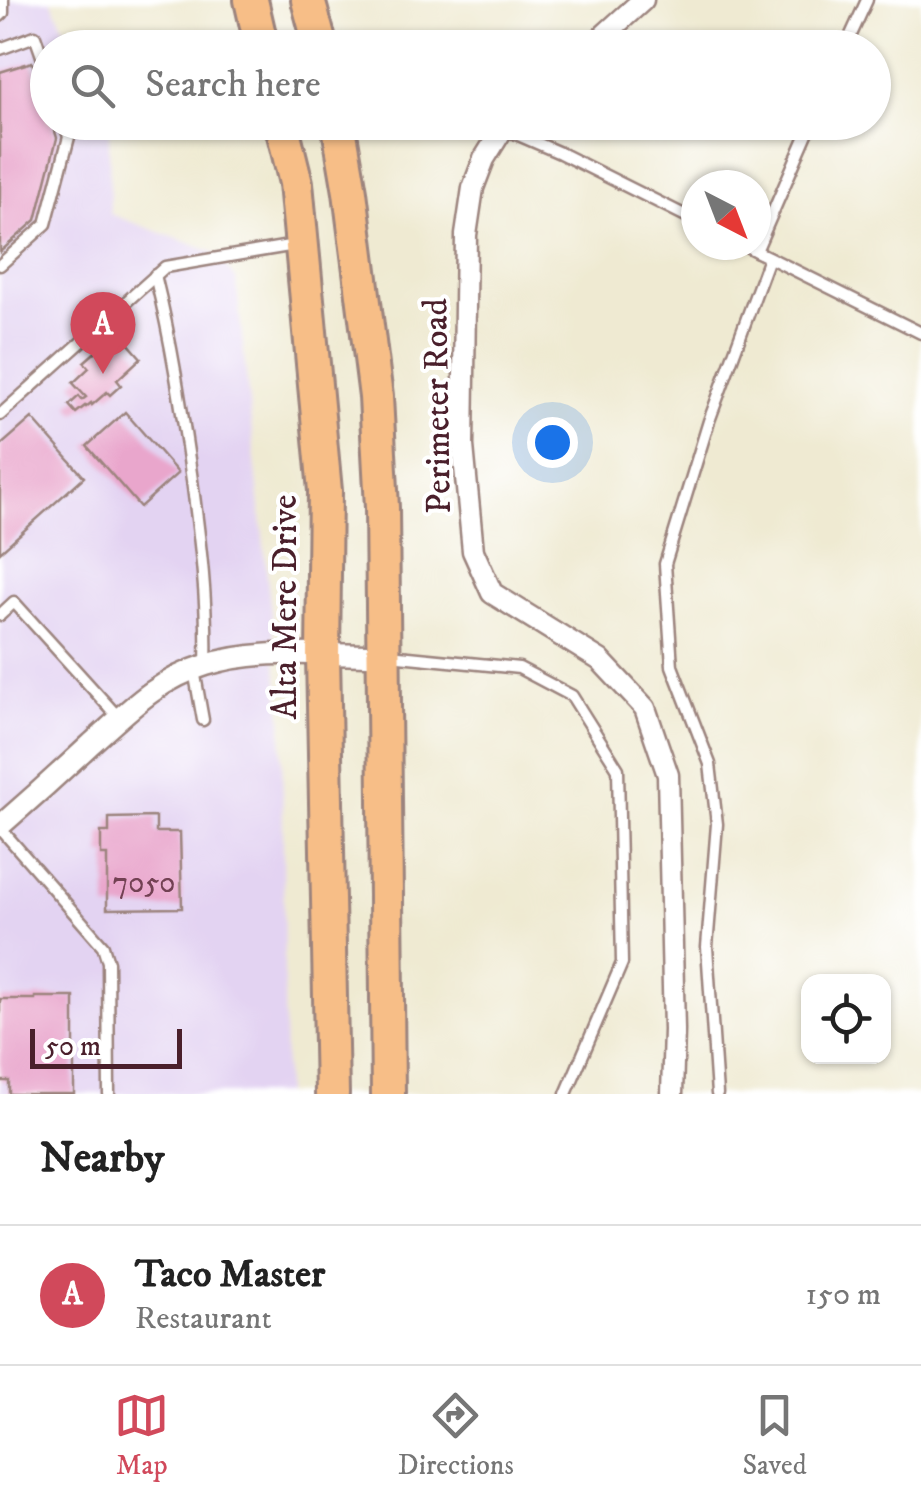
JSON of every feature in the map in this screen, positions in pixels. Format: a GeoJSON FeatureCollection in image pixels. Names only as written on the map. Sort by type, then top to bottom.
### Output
{"type":"FeatureCollection","features":[{"type":"Feature","properties":{"kind":"main road"},"geometry":{"type":"LineString","coordinates":[[251,0],[258,30]]}},
{"type":"Feature","properties":{"kind":"main road"},"geometry":{"type":"LineString","coordinates":[[308,0],[316,30]]}},
{"type":"Feature","properties":{"kind":"main road","name":"Alta Mere Drive"},"geometry":{"type":"LineString","coordinates":[[286,140],[296,182],[323,462],[332,1094]]}},
{"type":"Feature","properties":{"kind":"main road"},"geometry":{"type":"LineString","coordinates":[[341,140],[376,398],[382,508],[388,1094]]}},
{"type":"Feature","properties":{"kind":"street"},"geometry":{"type":"LineString","coordinates":[[610,30],[644,0]]}},
{"type":"Feature","properties":{"kind":"street","name":"Perimeter Road"},"geometry":{"type":"LineString","coordinates":[[493,140],[473,188],[466,235],[463,446],[473,551],[492,593],[600,660],[645,708],[668,775],[672,1094]]}},
{"type":"Feature","properties":{"kind":"street"},"geometry":{"type":"LineString","coordinates":[[0,827],[147,693],[200,667],[232,659],[285,654],[383,655]]}},
{"type":"Feature","properties":{"kind":"lane"},"geometry":{"type":"LineString","coordinates":[[0,16],[4,0]]}},
{"type":"Feature","properties":{"kind":"lane"},"geometry":{"type":"LineString","coordinates":[[853,30],[867,0]]}},
{"type":"Feature","properties":{"kind":"lane"},"geometry":{"type":"LineString","coordinates":[[0,49],[30,38]]}},
{"type":"Feature","properties":{"kind":"lane"},"geometry":{"type":"LineString","coordinates":[[0,265],[46,224],[69,140]]}},
{"type":"Feature","properties":{"kind":"lane"},"geometry":{"type":"LineString","coordinates":[[532,140],[681,214]]}},
{"type":"Feature","properties":{"kind":"lane"},"geometry":{"type":"LineString","coordinates":[[771,216],[804,140]]}},
{"type":"Feature","properties":{"kind":"lane"},"geometry":{"type":"LineString","coordinates":[[0,416],[165,267],[301,244]]}},
{"type":"Feature","properties":{"kind":"lane"},"geometry":{"type":"LineString","coordinates":[[771,259],[921,333]]}},
{"type":"Feature","properties":{"kind":"lane"},"geometry":{"type":"LineString","coordinates":[[717,1094],[707,947],[717,824],[710,764],[672,666],[665,564],[709,421],[768,260]]}},
{"type":"Feature","properties":{"kind":"lane"},"geometry":{"type":"LineString","coordinates":[[155,275],[178,378],[196,516],[205,612],[200,667],[203,720]]}},
{"type":"Feature","properties":{"kind":"lane"},"geometry":{"type":"LineString","coordinates":[[0,615],[14,602],[119,719]]}},
{"type":"Feature","properties":{"kind":"lane"},"geometry":{"type":"LineString","coordinates":[[383,655],[519,668],[572,696],[618,769],[622,963],[566,1094]]}},
{"type":"Feature","properties":{"kind":"lane"},"geometry":{"type":"LineString","coordinates":[[0,827],[103,946],[108,962],[110,1094]]}},
{"type":"Feature","properties":{"kind":"shaded area"},"geometry":{"type":"Polygon","coordinates":[[[0,0],[51,0],[66,30],[30,30],[30,140],[109,140],[110,214],[213,252],[236,279],[282,718],[285,1094],[0,1094],[0,0]]]}},
{"type":"Feature","properties":{"kind":"building"},"geometry":{"type":"Polygon","coordinates":[[[30,63],[30,140],[56,140],[36,220],[0,252],[0,72],[30,63]]]}},
{"type":"Feature","properties":{"kind":"building"},"geometry":{"type":"Polygon","coordinates":[[[120,334],[141,358],[117,380],[121,385],[110,395],[107,392],[76,413],[69,405],[79,396],[82,400],[86,397],[73,383],[89,368],[84,362],[120,334]]]}},
{"type":"Feature","properties":{"kind":"building"},"geometry":{"type":"Polygon","coordinates":[[[125,412],[178,473],[140,507],[87,446],[125,412]]]}},
{"type":"Feature","properties":{"kind":"building"},"geometry":{"type":"Polygon","coordinates":[[[32,418],[84,477],[0,552],[0,446],[32,418]]]}},
{"type":"Feature","properties":{"kind":"building"},"geometry":{"type":"Polygon","coordinates":[[[156,817],[156,832],[180,832],[182,908],[107,909],[107,855],[101,855],[101,832],[109,832],[109,818],[156,817]]]}},
{"type":"Feature","properties":{"kind":"building"},"geometry":{"type":"Polygon","coordinates":[[[74,997],[74,1094],[9,1094],[9,1081],[0,1081],[0,999],[74,997]]]}},
{"type":"Feature","properties":{"kind":"place","name":"Taco Master"},"geometry":{"type":"Point","coordinates":[103,374]}}]}
